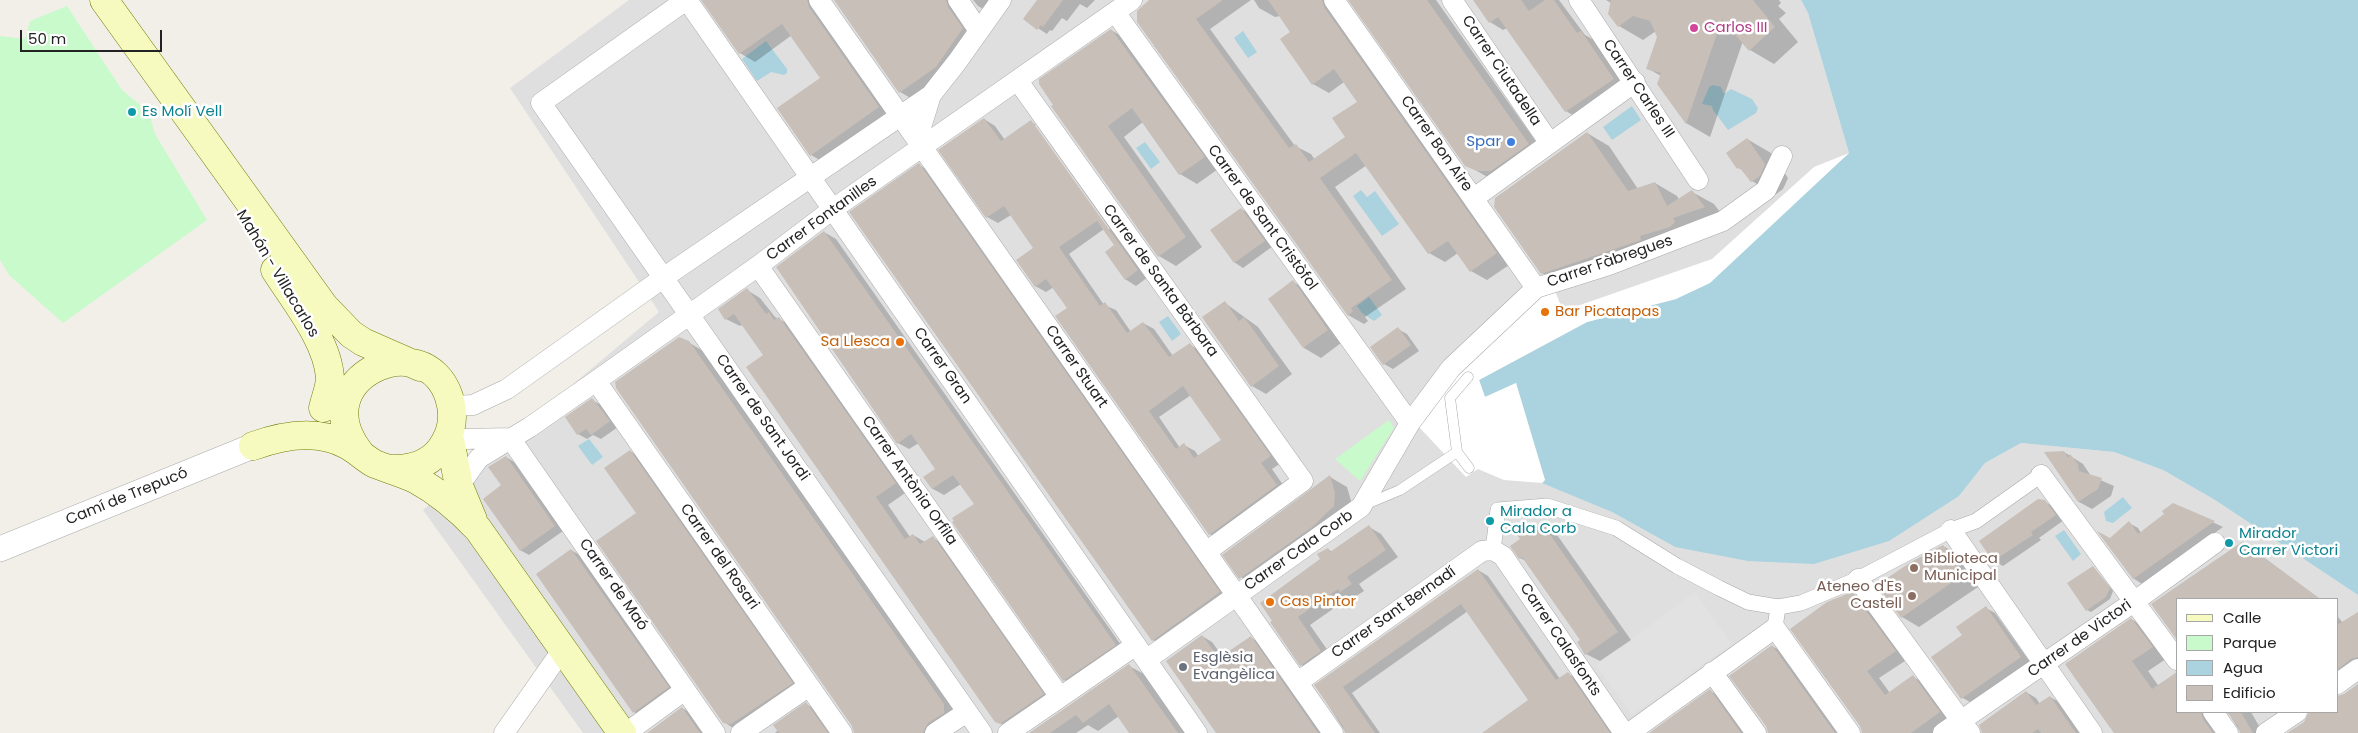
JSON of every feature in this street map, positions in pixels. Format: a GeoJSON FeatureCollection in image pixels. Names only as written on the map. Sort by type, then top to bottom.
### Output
{"type":"FeatureCollection","features":[{"type":"Feature","properties":{"kind":"main road","name":"Mahón - Villacarlos"},"geometry":{"type":"LineString","coordinates":[[104,0],[298,273],[324,306],[351,334],[363,342],[420,366]]}},
{"type":"Feature","properties":{"kind":"main road","name":"Mahón - Villacarlos"},"geometry":{"type":"LineString","coordinates":[[206,144],[242,219],[305,316],[323,351],[330,378],[323,408]]}},
{"type":"Feature","properties":{"kind":"main road","name":"Mahón - Villacarlos"},"geometry":{"type":"LineString","coordinates":[[298,273],[340,350],[350,391]]}},
{"type":"Feature","properties":{"kind":"main road"},"geometry":{"type":"LineString","coordinates":[[254,446],[350,391],[360,378],[380,365],[400,362],[420,366],[431,373],[441,382],[448,393],[452,406],[448,440],[459,486],[475,525],[624,733]]}},
{"type":"Feature","properties":{"kind":"main road"},"geometry":{"type":"LineString","coordinates":[[350,391],[345,411],[345,422],[353,444],[360,453]]}},
{"type":"Feature","properties":{"kind":"main road"},"geometry":{"type":"LineString","coordinates":[[254,446],[274,439],[322,436],[335,439],[374,463],[436,491],[475,525]]}},
{"type":"Feature","properties":{"kind":"main road"},"geometry":{"type":"LineString","coordinates":[[390,469],[411,468],[421,464],[434,456],[448,440]]}},
{"type":"Feature","properties":{"kind":"street","name":"Carrer de Sant Jordi"},"geometry":{"type":"LineString","coordinates":[[687,0],[541,103],[982,733]]}},
{"type":"Feature","properties":{"kind":"street","name":"Carrer Gran"},"geometry":{"type":"LineString","coordinates":[[687,0],[1197,733]]}},
{"type":"Feature","properties":{"kind":"street","name":"Carrer Stuart"},"geometry":{"type":"LineString","coordinates":[[819,0],[1333,733]]}},
{"type":"Feature","properties":{"kind":"street"},"geometry":{"type":"LineString","coordinates":[[958,0],[979,31]]}},
{"type":"Feature","properties":{"kind":"street"},"geometry":{"type":"LineString","coordinates":[[452,406],[473,405],[507,389],[663,278],[930,95],[1001,0]]}},
{"type":"Feature","properties":{"kind":"street","name":"Carrer Fontanilles"},"geometry":{"type":"LineString","coordinates":[[459,486],[478,458],[530,427],[596,382],[758,266],[920,144],[1018,81],[1132,0]]}},
{"type":"Feature","properties":{"kind":"street","name":"Carrer Bon Aire"},"geometry":{"type":"LineString","coordinates":[[1334,0],[1536,288]]}},
{"type":"Feature","properties":{"kind":"street","name":"Carrer Ciutadella"},"geometry":{"type":"LineString","coordinates":[[1452,0],[1549,142]]}},
{"type":"Feature","properties":{"kind":"street","name":"Carrer Carles III"},"geometry":{"type":"LineString","coordinates":[[1578,0],[1698,180]]}},
{"type":"Feature","properties":{"kind":"street","name":"Carrer de Sant Cristòfol"},"geometry":{"type":"LineString","coordinates":[[1115,12],[1410,424]]}},
{"type":"Feature","properties":{"kind":"street","name":"Carrer de Santa Bàrbara"},"geometry":{"type":"LineString","coordinates":[[1018,81],[1304,481],[1206,552]]}},
{"type":"Feature","properties":{"kind":"street"},"geometry":{"type":"LineString","coordinates":[[1474,198],[1634,82]]}},
{"type":"Feature","properties":{"kind":"street"},"geometry":{"type":"LineString","coordinates":[[920,144],[930,95]]}},
{"type":"Feature","properties":{"kind":"street","name":"Carrer Fàbregues"},"geometry":{"type":"LineString","coordinates":[[1361,507],[1410,424],[1451,368],[1536,288],[1609,265],[1723,220],[1766,190],[1782,156]]}},
{"type":"Feature","properties":{"kind":"street","name":"Carrer Antònia Orfila"},"geometry":{"type":"LineString","coordinates":[[758,266],[1060,697]]}},
{"type":"Feature","properties":{"kind":"street","name":"Carrer del Rosari"},"geometry":{"type":"LineString","coordinates":[[596,382],[842,733]]}},
{"type":"Feature","properties":{"kind":"street","name":"Carrer Fontanilles"},"geometry":{"type":"LineString","coordinates":[[448,440],[510,438]]}},
{"type":"Feature","properties":{"kind":"street","name":"Carrer de Maó"},"geometry":{"type":"LineString","coordinates":[[510,438],[715,733]]}},
{"type":"Feature","properties":{"kind":"street","name":"Camí de Trepucó"},"geometry":{"type":"LineString","coordinates":[[0,549],[254,446]]}},
{"type":"Feature","properties":{"kind":"street"},"geometry":{"type":"LineString","coordinates":[[1493,550],[1498,510],[1547,506],[1616,528],[1677,566],[1719,588],[1748,602],[1778,607],[1801,603],[1858,578],[1951,530],[1976,521],[2041,476],[2176,659]]}},
{"type":"Feature","properties":{"kind":"street","name":"Carrer Cala Corb"},"geometry":{"type":"LineString","coordinates":[[1008,733],[1060,697],[1236,596],[1361,507]]}},
{"type":"Feature","properties":{"kind":"street"},"geometry":{"type":"LineString","coordinates":[[1951,530],[2092,733]]}},
{"type":"Feature","properties":{"kind":"street","name":"Carrer de Victori"},"geometry":{"type":"LineString","coordinates":[[1943,733],[1966,727],[2044,664],[2215,543]]}},
{"type":"Feature","properties":{"kind":"street","name":"Carrer Sant Bernadí"},"geometry":{"type":"LineString","coordinates":[[1298,682],[1482,551],[1493,550]]}},
{"type":"Feature","properties":{"kind":"street","name":"Carrer Calasfonts"},"geometry":{"type":"LineString","coordinates":[[1493,550],[1503,556],[1624,733]]}},
{"type":"Feature","properties":{"kind":"street"},"geometry":{"type":"LineString","coordinates":[[1858,578],[1966,727]]}},
{"type":"Feature","properties":{"kind":"street"},"geometry":{"type":"LineString","coordinates":[[1778,607],[1775,628],[1850,733]]}},
{"type":"Feature","properties":{"kind":"street"},"geometry":{"type":"LineString","coordinates":[[1628,733],[1775,628]]}},
{"type":"Feature","properties":{"kind":"street"},"geometry":{"type":"LineString","coordinates":[[504,733],[563,649]]}},
{"type":"Feature","properties":{"kind":"street"},"geometry":{"type":"LineString","coordinates":[[2338,683],[2358,670]]}},
{"type":"Feature","properties":{"kind":"street"},"geometry":{"type":"LineString","coordinates":[[1712,672],[1756,733]]}},
{"type":"Feature","properties":{"kind":"street"},"geometry":{"type":"LineString","coordinates":[[741,733],[809,686]]}},
{"type":"Feature","properties":{"kind":"street"},"geometry":{"type":"LineString","coordinates":[[624,733],[685,690]]}},
{"type":"Feature","properties":{"kind":"street"},"geometry":{"type":"LineString","coordinates":[[935,733],[967,712]]}},
{"type":"Feature","properties":{"kind":"street"},"geometry":{"type":"LineString","coordinates":[[2214,713],[2228,733]]}},
{"type":"Feature","properties":{"kind":"street"},"geometry":{"type":"LineString","coordinates":[[2266,733],[2296,713]]}},
{"type":"Feature","properties":{"kind":"lane"},"geometry":{"type":"LineString","coordinates":[[1468,377],[1450,398],[1457,452],[1469,468]]}},
{"type":"Feature","properties":{"kind":"lane","name":"Carrer Cala Corb"},"geometry":{"type":"LineString","coordinates":[[1361,507],[1400,490],[1457,452]]}},
{"type":"Feature","properties":{"kind":"shaded area"},"geometry":{"type":"Polygon","coordinates":[[[629,0],[1801,0],[1808,13],[1849,153],[1676,299],[1516,383],[1612,512],[1675,547],[1959,496],[1985,463],[2021,443],[2114,452],[2163,470],[2215,500],[2358,595],[2358,733],[583,733],[423,510],[659,312],[510,88],[629,0]]]}},
{"type":"Feature","properties":{"kind":"shaded area"},"geometry":{"type":"Polygon","coordinates":[[[1695,592],[1732,644],[1632,715],[1596,665],[1695,592]]]}},
{"type":"Feature","properties":{"kind":"green space"},"geometry":{"type":"Polygon","coordinates":[[[67,6],[122,90],[149,112],[155,134],[207,220],[63,323],[9,275],[0,260],[0,36],[25,39],[30,21],[67,6]]]}},
{"type":"Feature","properties":{"kind":"green space"},"geometry":{"type":"Polygon","coordinates":[[[1389,420],[1394,428],[1360,481],[1335,459],[1389,420]]]}},
{"type":"Feature","properties":{"kind":"water"},"geometry":{"type":"Polygon","coordinates":[[[1801,0],[2358,0],[2358,595],[2215,500],[2163,470],[2114,452],[2021,443],[1985,463],[1959,496],[1889,541],[1814,564],[1748,561],[1675,547],[1612,512],[1542,483],[1545,480],[1516,383],[1485,397],[1479,380],[1587,322],[1676,299],[1849,153],[1808,13],[1801,0]]]}},
{"type":"Feature","properties":{"kind":"water"},"geometry":{"type":"Polygon","coordinates":[[[1243,31],[1257,52],[1248,58],[1234,38],[1243,31]]]}},
{"type":"Feature","properties":{"kind":"water"},"geometry":{"type":"Polygon","coordinates":[[[766,41],[787,69],[787,73],[784,75],[771,72],[757,81],[742,59],[766,41]]]}},
{"type":"Feature","properties":{"kind":"water"},"geometry":{"type":"Polygon","coordinates":[[[1713,85],[1721,87],[1724,94],[1731,89],[1752,99],[1758,108],[1756,113],[1728,130],[1712,106],[1702,104],[1709,87],[1713,85]]]}},
{"type":"Feature","properties":{"kind":"water"},"geometry":{"type":"Polygon","coordinates":[[[1632,106],[1641,120],[1612,140],[1603,127],[1632,106]]]}},
{"type":"Feature","properties":{"kind":"water"},"geometry":{"type":"Polygon","coordinates":[[[1145,142],[1160,162],[1151,169],[1136,148],[1145,142]]]}},
{"type":"Feature","properties":{"kind":"water"},"geometry":{"type":"Polygon","coordinates":[[[1361,190],[1367,197],[1375,191],[1399,224],[1382,236],[1353,196],[1361,190]]]}},
{"type":"Feature","properties":{"kind":"water"},"geometry":{"type":"Polygon","coordinates":[[[1369,297],[1382,315],[1374,321],[1362,313],[1357,306],[1369,297]]]}},
{"type":"Feature","properties":{"kind":"water"},"geometry":{"type":"Polygon","coordinates":[[[1168,316],[1181,334],[1172,341],[1159,322],[1168,316]]]}},
{"type":"Feature","properties":{"kind":"water"},"geometry":{"type":"Polygon","coordinates":[[[589,439],[603,457],[592,465],[578,446],[589,439]]]}},
{"type":"Feature","properties":{"kind":"water"},"geometry":{"type":"Polygon","coordinates":[[[2123,497],[2132,508],[2113,523],[2106,521],[2104,512],[2123,497]]]}},
{"type":"Feature","properties":{"kind":"water"},"geometry":{"type":"Polygon","coordinates":[[[2064,530],[2081,554],[2073,561],[2055,536],[2064,530]]]}},
{"type":"Feature","properties":{"kind":"pier"},"geometry":{"type":"Polygon","coordinates":[[[1849,153],[1710,283],[1676,299],[1587,322],[1479,380],[1485,397],[1516,383],[1545,480],[1542,483],[1504,480],[1478,469],[1466,477],[1419,427],[1457,373],[1531,300],[1555,291],[1563,311],[1712,259],[1814,167],[1849,153]]]}},
{"type":"Feature","properties":{"kind":"building"},"geometry":{"type":"Polygon","coordinates":[[[701,0],[807,0],[809,7],[879,107],[810,156],[777,108],[820,78],[782,24],[739,54],[701,0]]]}},
{"type":"Feature","properties":{"kind":"building"},"geometry":{"type":"Polygon","coordinates":[[[834,0],[946,0],[948,7],[963,28],[936,67],[899,93],[834,0]]]}},
{"type":"Feature","properties":{"kind":"building"},"geometry":{"type":"Polygon","coordinates":[[[1037,0],[1063,0],[1043,27],[1041,25],[1037,30],[1023,19],[1037,0]]]}},
{"type":"Feature","properties":{"kind":"building"},"geometry":{"type":"Polygon","coordinates":[[[1149,0],[1223,0],[1196,19],[1289,148],[1296,144],[1309,162],[1345,137],[1332,118],[1357,102],[1334,69],[1312,85],[1280,39],[1290,32],[1268,0],[1322,0],[1324,7],[1497,253],[1470,272],[1448,241],[1428,254],[1356,153],[1320,178],[1392,280],[1351,308],[1353,311],[1348,316],[1137,22],[1137,11],[1149,0]]]}},
{"type":"Feature","properties":{"kind":"building"},"geometry":{"type":"Polygon","coordinates":[[[1348,0],[1427,0],[1529,144],[1491,171],[1477,171],[1465,166],[1348,0]]]}},
{"type":"Feature","properties":{"kind":"building"},"geometry":{"type":"Polygon","coordinates":[[[1473,0],[1521,0],[1529,11],[1545,0],[1554,0],[1577,33],[1581,31],[1614,79],[1565,112],[1498,17],[1489,23],[1473,0]]]}},
{"type":"Feature","properties":{"kind":"building"},"geometry":{"type":"Polygon","coordinates":[[[1611,0],[1753,0],[1775,27],[1749,51],[1722,19],[1686,124],[1657,84],[1661,73],[1646,69],[1657,37],[1650,21],[1633,16],[1618,27],[1608,14],[1611,0]]]}},
{"type":"Feature","properties":{"kind":"building"},"geometry":{"type":"Polygon","coordinates":[[[1111,29],[1205,157],[1179,175],[1132,108],[1108,126],[1186,237],[1158,257],[1051,106],[1053,105],[1039,84],[1039,79],[1111,29]]]}},
{"type":"Feature","properties":{"kind":"building"},"geometry":{"type":"Polygon","coordinates":[[[984,118],[1001,141],[1031,120],[1138,270],[1125,280],[1105,252],[1114,245],[1097,221],[1059,247],[1100,306],[1105,302],[1127,333],[1143,322],[1169,357],[1190,343],[1271,456],[1261,463],[1277,485],[1209,535],[1055,316],[1067,308],[1046,279],[1035,287],[1016,260],[1033,248],[1004,206],[986,218],[938,150],[984,118]],[[1183,386],[1149,411],[1176,449],[1184,443],[1194,458],[1221,440],[1183,386]]]}},
{"type":"Feature","properties":{"kind":"building"},"geometry":{"type":"Polygon","coordinates":[[[1587,132],[1628,191],[1655,182],[1667,206],[1692,190],[1705,207],[1673,218],[1675,222],[1670,227],[1640,236],[1641,240],[1541,274],[1494,207],[1495,198],[1587,132]]]}},
{"type":"Feature","properties":{"kind":"building"},"geometry":{"type":"Polygon","coordinates":[[[1747,138],[1765,164],[1760,176],[1751,182],[1739,167],[1737,169],[1726,153],[1747,138]]]}},
{"type":"Feature","properties":{"kind":"building"},"geometry":{"type":"Polygon","coordinates":[[[919,163],[1220,592],[1152,641],[849,212],[919,163]]]}},
{"type":"Feature","properties":{"kind":"building"},"geometry":{"type":"Polygon","coordinates":[[[1241,208],[1265,241],[1234,263],[1210,230],[1241,208]]]}},
{"type":"Feature","properties":{"kind":"building"},"geometry":{"type":"Polygon","coordinates":[[[824,231],[1116,645],[1063,681],[952,522],[954,521],[952,518],[974,504],[953,475],[932,489],[923,477],[935,469],[911,434],[897,444],[776,267],[824,231]]]}},
{"type":"Feature","properties":{"kind":"building"},"geometry":{"type":"Polygon","coordinates":[[[1293,280],[1328,330],[1303,348],[1268,299],[1293,280]]]}},
{"type":"Feature","properties":{"kind":"building"},"geometry":{"type":"Polygon","coordinates":[[[747,288],[766,314],[769,312],[774,320],[779,317],[896,483],[876,497],[905,539],[913,534],[920,544],[933,536],[1044,694],[1000,724],[995,722],[746,367],[763,355],[734,314],[725,320],[718,309],[747,288]]]}},
{"type":"Feature","properties":{"kind":"building"},"geometry":{"type":"Polygon","coordinates":[[[1225,301],[1239,321],[1244,317],[1279,366],[1251,387],[1202,317],[1225,301]]]}},
{"type":"Feature","properties":{"kind":"building"},"geometry":{"type":"Polygon","coordinates":[[[1398,327],[1411,345],[1383,365],[1370,347],[1398,327]]]}},
{"type":"Feature","properties":{"kind":"building"},"geometry":{"type":"Polygon","coordinates":[[[679,337],[689,341],[944,704],[944,713],[928,723],[923,733],[854,733],[852,726],[616,388],[615,382],[679,337]]]}},
{"type":"Feature","properties":{"kind":"building"},"geometry":{"type":"Polygon","coordinates":[[[592,398],[610,421],[591,435],[586,429],[577,435],[565,417],[592,398]]]}},
{"type":"Feature","properties":{"kind":"building"},"geometry":{"type":"Polygon","coordinates":[[[630,450],[793,683],[731,724],[723,723],[596,541],[636,513],[604,468],[630,450]]]}},
{"type":"Feature","properties":{"kind":"building"},"geometry":{"type":"Polygon","coordinates":[[[2064,451],[2068,458],[2070,454],[2078,464],[2079,471],[2102,478],[2098,489],[2078,502],[2044,452],[2064,451]]]}},
{"type":"Feature","properties":{"kind":"building"},"geometry":{"type":"Polygon","coordinates":[[[506,456],[555,526],[520,551],[483,499],[501,485],[488,467],[506,456]]]}},
{"type":"Feature","properties":{"kind":"building"},"geometry":{"type":"Polygon","coordinates":[[[1330,475],[1335,493],[1334,506],[1312,527],[1239,579],[1222,555],[1330,475]]]}},
{"type":"Feature","properties":{"kind":"building"},"geometry":{"type":"Polygon","coordinates":[[[2038,499],[2045,500],[2056,515],[2031,532],[2033,535],[1993,561],[1979,541],[2038,499]]]}},
{"type":"Feature","properties":{"kind":"building"},"geometry":{"type":"Polygon","coordinates":[[[2173,503],[2215,521],[2133,579],[2097,531],[2110,538],[2129,521],[2138,534],[2164,514],[2162,511],[2173,503]]]}},
{"type":"Feature","properties":{"kind":"building"},"geometry":{"type":"Polygon","coordinates":[[[1542,523],[1618,632],[1585,655],[1577,642],[1580,640],[1522,557],[1519,559],[1510,546],[1520,539],[1517,535],[1529,527],[1531,531],[1542,523]]]}},
{"type":"Feature","properties":{"kind":"building"},"geometry":{"type":"Polygon","coordinates":[[[1369,525],[1386,550],[1347,577],[1352,584],[1340,592],[1338,589],[1298,617],[1321,651],[1300,666],[1270,622],[1272,621],[1260,603],[1320,559],[1317,554],[1328,548],[1330,552],[1369,525]]]}},
{"type":"Feature","properties":{"kind":"building"},"geometry":{"type":"Polygon","coordinates":[[[2242,542],[2319,598],[2176,598],[2176,639],[2151,604],[2242,542]]]}},
{"type":"Feature","properties":{"kind":"building"},"geometry":{"type":"Polygon","coordinates":[[[1943,545],[1964,574],[1901,618],[1877,585],[1911,562],[1943,545]]]}},
{"type":"Feature","properties":{"kind":"building"},"geometry":{"type":"Polygon","coordinates":[[[571,549],[669,687],[633,713],[536,574],[571,549]]]}},
{"type":"Feature","properties":{"kind":"building"},"geometry":{"type":"Polygon","coordinates":[[[2093,566],[2110,588],[2106,597],[2086,611],[2067,583],[2093,566]]]}},
{"type":"Feature","properties":{"kind":"building"},"geometry":{"type":"Polygon","coordinates":[[[1478,569],[1556,680],[1568,672],[1610,733],[1482,733],[1528,700],[1461,604],[1343,687],[1375,733],[1345,733],[1343,726],[1314,685],[1478,569]]]}},
{"type":"Feature","properties":{"kind":"building"},"geometry":{"type":"Polygon","coordinates":[[[1852,592],[1896,651],[1867,671],[1885,695],[1913,675],[1940,712],[1911,733],[1862,733],[1860,726],[1790,629],[1827,602],[1852,592]]]}},
{"type":"Feature","properties":{"kind":"building"},"geometry":{"type":"Polygon","coordinates":[[[1986,606],[2021,657],[1961,699],[1931,657],[1962,635],[1956,627],[1986,606]]]}},
{"type":"Feature","properties":{"kind":"building"},"geometry":{"type":"Polygon","coordinates":[[[2358,612],[2358,657],[2351,659],[2338,669],[2338,624],[2358,612]]]}},
{"type":"Feature","properties":{"kind":"building"},"geometry":{"type":"Polygon","coordinates":[[[2131,618],[2153,647],[2132,661],[2152,689],[2176,673],[2176,713],[2201,713],[2203,719],[2213,733],[2114,733],[2065,664],[2131,618]]]}},
{"type":"Feature","properties":{"kind":"building"},"geometry":{"type":"Polygon","coordinates":[[[1202,635],[1219,658],[1251,636],[1318,733],[1216,733],[1166,661],[1202,635]]]}},
{"type":"Feature","properties":{"kind":"building"},"geometry":{"type":"Polygon","coordinates":[[[1772,645],[1835,733],[1768,733],[1766,726],[1729,676],[1772,645]]]}},
{"type":"Feature","properties":{"kind":"building"},"geometry":{"type":"Polygon","coordinates":[[[1129,664],[1178,733],[1129,733],[1109,704],[1083,723],[1076,715],[1050,733],[1029,733],[1129,664]]]}},
{"type":"Feature","properties":{"kind":"building"},"geometry":{"type":"Polygon","coordinates":[[[2358,684],[2358,733],[2287,733],[2304,722],[2308,713],[2338,713],[2338,696],[2344,694],[2358,684]]]}},
{"type":"Feature","properties":{"kind":"building"},"geometry":{"type":"Polygon","coordinates":[[[1710,689],[1741,733],[1649,733],[1710,689]]]}},
{"type":"Feature","properties":{"kind":"building"},"geometry":{"type":"Polygon","coordinates":[[[2026,691],[2036,705],[2050,696],[2076,733],[2041,733],[2038,729],[2032,733],[1982,733],[1979,725],[2026,691]]]}},
{"type":"Feature","properties":{"kind":"building"},"geometry":{"type":"Polygon","coordinates":[[[806,702],[828,733],[779,733],[773,725],[806,702]]]}},
{"type":"Feature","properties":{"kind":"building"},"geometry":{"type":"Polygon","coordinates":[[[682,707],[700,733],[647,733],[682,707]]]}},
{"type":"Feature","properties":{"kind":"building"},"geometry":{"type":"Polygon","coordinates":[[[2228,713],[2242,713],[2253,733],[2240,733],[2238,726],[2228,713]]]}},
{"type":"Feature","properties":{"kind":"place","name":"Carlos III"},"geometry":{"type":"Point","coordinates":[1694,28]}},
{"type":"Feature","properties":{"kind":"place","name":"Es Molí Vell"},"geometry":{"type":"Point","coordinates":[132,112]}},
{"type":"Feature","properties":{"kind":"place","name":"Spar"},"geometry":{"type":"Point","coordinates":[1511,142]}},
{"type":"Feature","properties":{"kind":"place","name":"Bar Picatapas"},"geometry":{"type":"Point","coordinates":[1545,312]}},
{"type":"Feature","properties":{"kind":"place","name":"Sa Llesca"},"geometry":{"type":"Point","coordinates":[900,342]}},
{"type":"Feature","properties":{"kind":"place","name":"Mirador a Cala Corb"},"geometry":{"type":"Point","coordinates":[1490,521]}},
{"type":"Feature","properties":{"kind":"place","name":"Mirador Carrer Victori"},"geometry":{"type":"Point","coordinates":[2229,543]}},
{"type":"Feature","properties":{"kind":"place","name":"Biblioteca Municipal"},"geometry":{"type":"Point","coordinates":[1914,568]}},
{"type":"Feature","properties":{"kind":"place","name":"Ateneo d'Es Castell"},"geometry":{"type":"Point","coordinates":[1912,596]}},
{"type":"Feature","properties":{"kind":"place","name":"Cas Pintor"},"geometry":{"type":"Point","coordinates":[1270,602]}},
{"type":"Feature","properties":{"kind":"place","name":"Esglèsia Evangèlica"},"geometry":{"type":"Point","coordinates":[1183,667]}}]}
